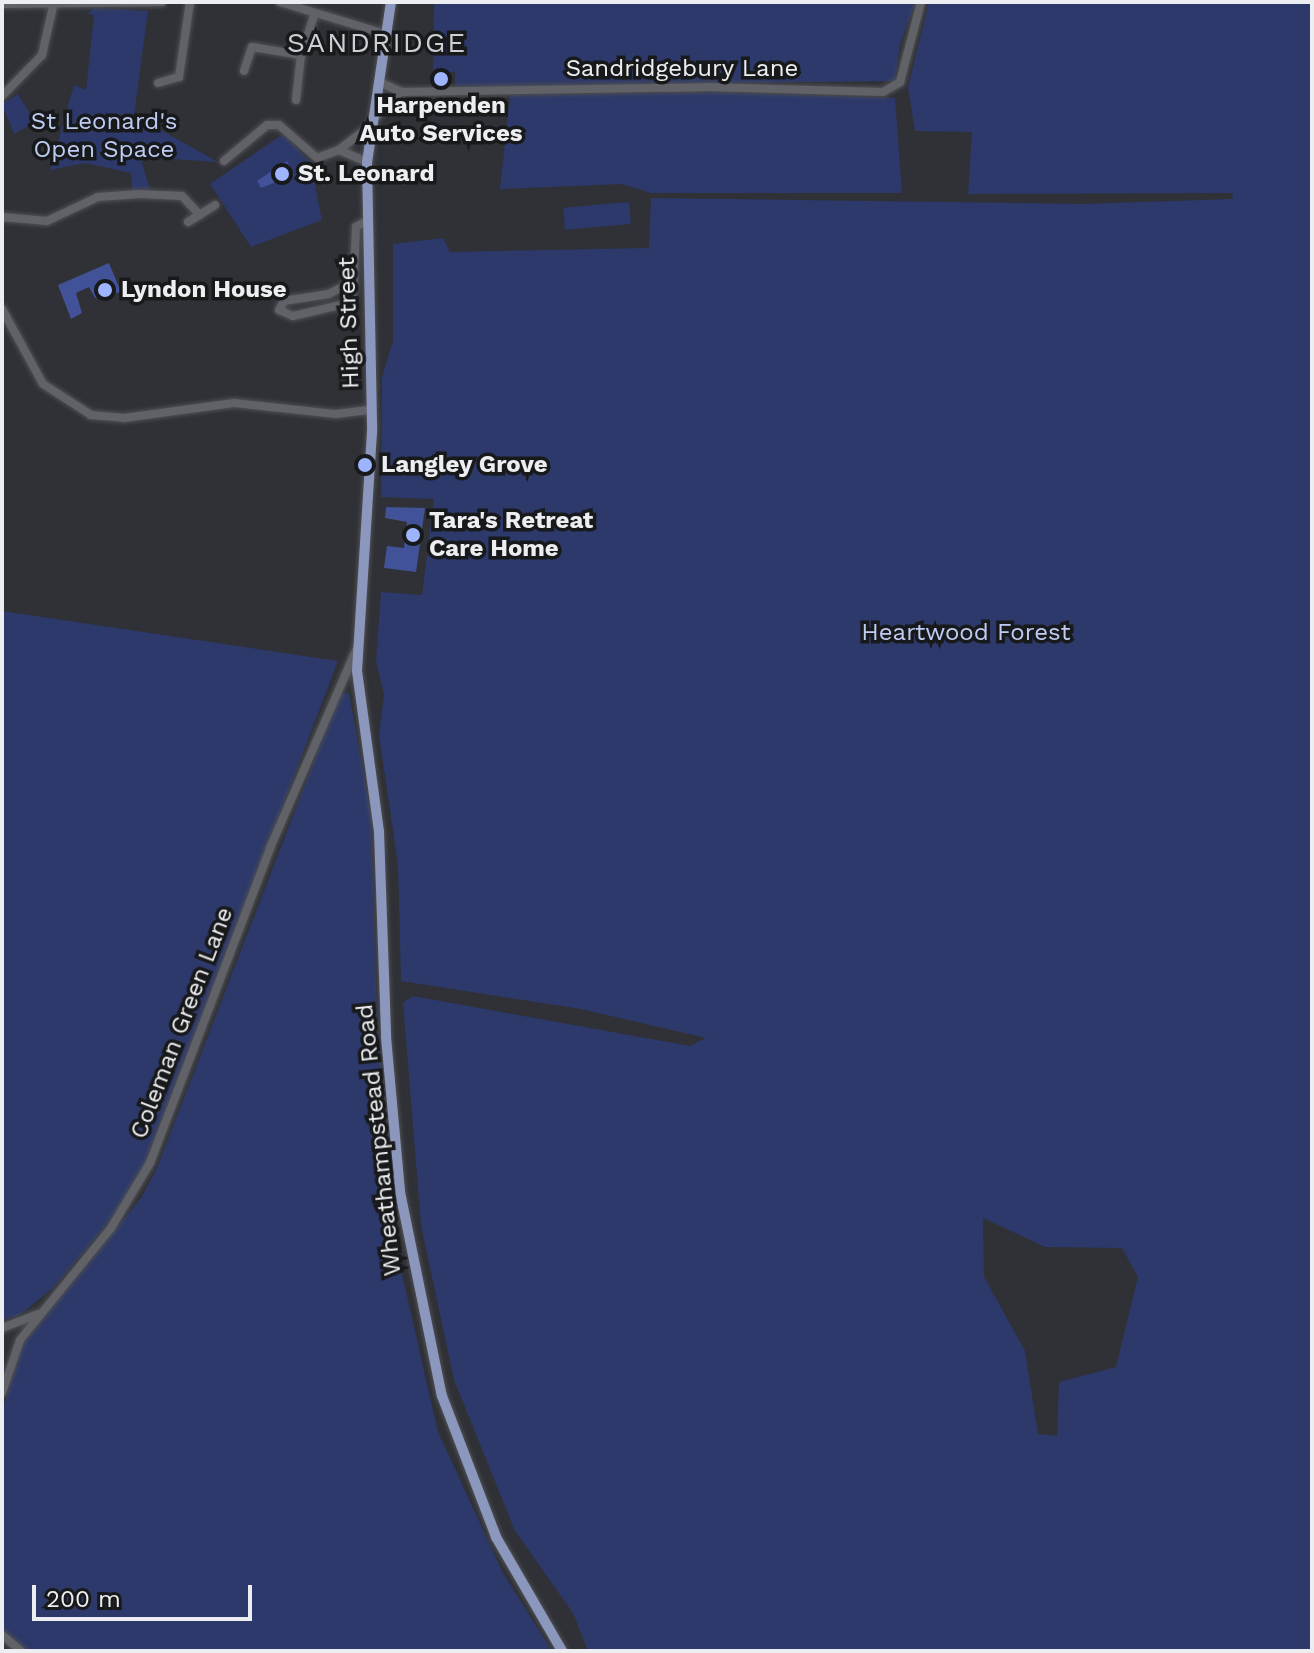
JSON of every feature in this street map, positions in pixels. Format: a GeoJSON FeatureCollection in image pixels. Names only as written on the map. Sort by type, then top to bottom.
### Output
{"type":"FeatureCollection","features":[{"type":"Feature","properties":{"kind":"main road","name":"High Street"},"geometry":{"type":"LineString","coordinates":[[359,643],[369,410],[367,162],[391,2]]}},
{"type":"Feature","properties":{"kind":"main road","name":"Wheathampstead Road"},"geometry":{"type":"LineString","coordinates":[[359,643],[359,707],[379,832],[387,1049],[414,1280],[442,1396],[483,1505],[562,1651]]}},
{"type":"Feature","properties":{"kind":"street"},"geometry":{"type":"LineString","coordinates":[[2,96],[42,55],[54,2]]}},
{"type":"Feature","properties":{"kind":"street"},"geometry":{"type":"LineString","coordinates":[[2,4],[162,2]]}},
{"type":"Feature","properties":{"kind":"street"},"geometry":{"type":"LineString","coordinates":[[158,83],[179,77],[190,2]]}},
{"type":"Feature","properties":{"kind":"street"},"geometry":{"type":"LineString","coordinates":[[280,2],[385,34]]}},
{"type":"Feature","properties":{"kind":"street","name":"Sandridgebury Lane"},"geometry":{"type":"LineString","coordinates":[[379,82],[401,92],[706,87],[883,92],[900,82],[921,2]]}},
{"type":"Feature","properties":{"kind":"street"},"geometry":{"type":"LineString","coordinates":[[296,100],[301,55],[315,13]]}},
{"type":"Feature","properties":{"kind":"street"},"geometry":{"type":"LineString","coordinates":[[244,71],[252,47],[301,55]]}},
{"type":"Feature","properties":{"kind":"street"},"geometry":{"type":"LineString","coordinates":[[224,161],[253,131],[271,124],[317,158],[339,150],[401,92]]}},
{"type":"Feature","properties":{"kind":"street"},"geometry":{"type":"LineString","coordinates":[[339,150],[367,162]]}},
{"type":"Feature","properties":{"kind":"street"},"geometry":{"type":"LineString","coordinates":[[2,217],[47,221],[98,197],[140,194],[182,196],[200,215]]}},
{"type":"Feature","properties":{"kind":"street"},"geometry":{"type":"LineString","coordinates":[[188,222],[215,205]]}},
{"type":"Feature","properties":{"kind":"street"},"geometry":{"type":"LineString","coordinates":[[354,281],[329,294],[284,301],[279,310],[293,316],[344,306],[354,281],[356,227],[366,221]]}},
{"type":"Feature","properties":{"kind":"street"},"geometry":{"type":"LineString","coordinates":[[2,309],[43,384],[91,415],[124,418],[234,403],[336,414],[369,410]]}},
{"type":"Feature","properties":{"kind":"street","name":"Coleman Green Lane"},"geometry":{"type":"LineString","coordinates":[[2,1393],[20,1340],[38,1314],[111,1228],[150,1163],[270,848],[359,643]]}},
{"type":"Feature","properties":{"kind":"street"},"geometry":{"type":"LineString","coordinates":[[20,1340],[5,1328],[38,1314]]}},
{"type":"Feature","properties":{"kind":"street"},"geometry":{"type":"LineString","coordinates":[[2,1635],[21,1651]]}},
{"type":"Feature","properties":{"kind":"green space"},"geometry":{"type":"Polygon","coordinates":[[[434,2],[916,2],[900,44],[895,81],[455,87],[455,72],[433,73],[434,2]]]}},
{"type":"Feature","properties":{"kind":"green space","name":"Heartwood Forest"},"geometry":{"type":"Polygon","coordinates":[[[929,2],[1312,2],[1312,1651],[588,1651],[573,1613],[515,1531],[454,1380],[421,1225],[403,1003],[413,996],[690,1046],[706,1038],[581,1009],[401,981],[398,864],[379,735],[384,695],[376,661],[381,592],[422,595],[434,499],[381,497],[382,377],[393,341],[393,244],[443,238],[450,252],[649,248],[651,198],[1082,204],[1232,199],[1233,193],[968,194],[972,132],[915,131],[908,87],[929,2]],[[983,1218],[984,1277],[1025,1351],[1038,1434],[1057,1436],[1059,1382],[1116,1367],[1138,1277],[1122,1248],[1045,1247],[983,1218]]]}},
{"type":"Feature","properties":{"kind":"green space","name":"St Leonard's Open Space"},"geometry":{"type":"Polygon","coordinates":[[[94,8],[148,11],[134,115],[218,162],[140,157],[150,189],[132,190],[131,173],[85,163],[50,170],[74,85],[86,90],[94,15],[87,14],[94,8]]]}},
{"type":"Feature","properties":{"kind":"green space"},"geometry":{"type":"Polygon","coordinates":[[[716,92],[895,98],[902,193],[651,193],[622,184],[500,189],[510,95],[716,92]]]}},
{"type":"Feature","properties":{"kind":"green space"},"geometry":{"type":"Polygon","coordinates":[[[18,94],[35,122],[14,134],[2,104],[18,94]]]}},
{"type":"Feature","properties":{"kind":"green space"},"geometry":{"type":"Polygon","coordinates":[[[283,134],[310,162],[322,220],[251,247],[210,184],[283,134]]]}},
{"type":"Feature","properties":{"kind":"green space"},"geometry":{"type":"Polygon","coordinates":[[[629,202],[631,224],[565,230],[563,208],[629,202]]]}},
{"type":"Feature","properties":{"kind":"green space"},"geometry":{"type":"Polygon","coordinates":[[[2,611],[338,661],[144,1168],[112,1218],[54,1287],[20,1315],[2,1320],[2,611]]]}},
{"type":"Feature","properties":{"kind":"green space"},"geometry":{"type":"Polygon","coordinates":[[[349,693],[371,814],[377,1018],[399,1261],[438,1432],[503,1573],[552,1651],[28,1651],[2,1629],[2,1410],[23,1344],[141,1198],[157,1168],[340,694],[349,693]]]}},
{"type":"Feature","properties":{"kind":"building","name":"St. Leonard"},"geometry":{"type":"Polygon","coordinates":[[[287,161],[294,175],[261,188],[257,181],[287,161]]]}},
{"type":"Feature","properties":{"kind":"building","name":"Lyndon House"},"geometry":{"type":"Polygon","coordinates":[[[109,263],[121,292],[95,298],[89,287],[76,293],[82,313],[71,319],[58,285],[109,263]]]}},
{"type":"Feature","properties":{"kind":"building","name":"Tara's Retreat Care Home"},"geometry":{"type":"Polygon","coordinates":[[[386,507],[425,508],[416,572],[384,568],[387,546],[404,548],[407,522],[385,518],[386,507]]]}},
{"type":"Feature","properties":{"kind":"place","name":"Harpenden Auto Services"},"geometry":{"type":"Point","coordinates":[441,79]}},
{"type":"Feature","properties":{"kind":"place","name":"St. Leonard"},"geometry":{"type":"Point","coordinates":[282,174]}},
{"type":"Feature","properties":{"kind":"place","name":"Lyndon House"},"geometry":{"type":"Point","coordinates":[105,290]}},
{"type":"Feature","properties":{"kind":"place","name":"Langley Grove"},"geometry":{"type":"Point","coordinates":[365,465]}},
{"type":"Feature","properties":{"kind":"place","name":"Tara's Retreat Care Home"},"geometry":{"type":"Point","coordinates":[413,535]}},
{"type":"Feature","properties":{"kind":"district","name":"SANDRIDGE"},"geometry":{"type":"Point","coordinates":[377,43]}}]}
